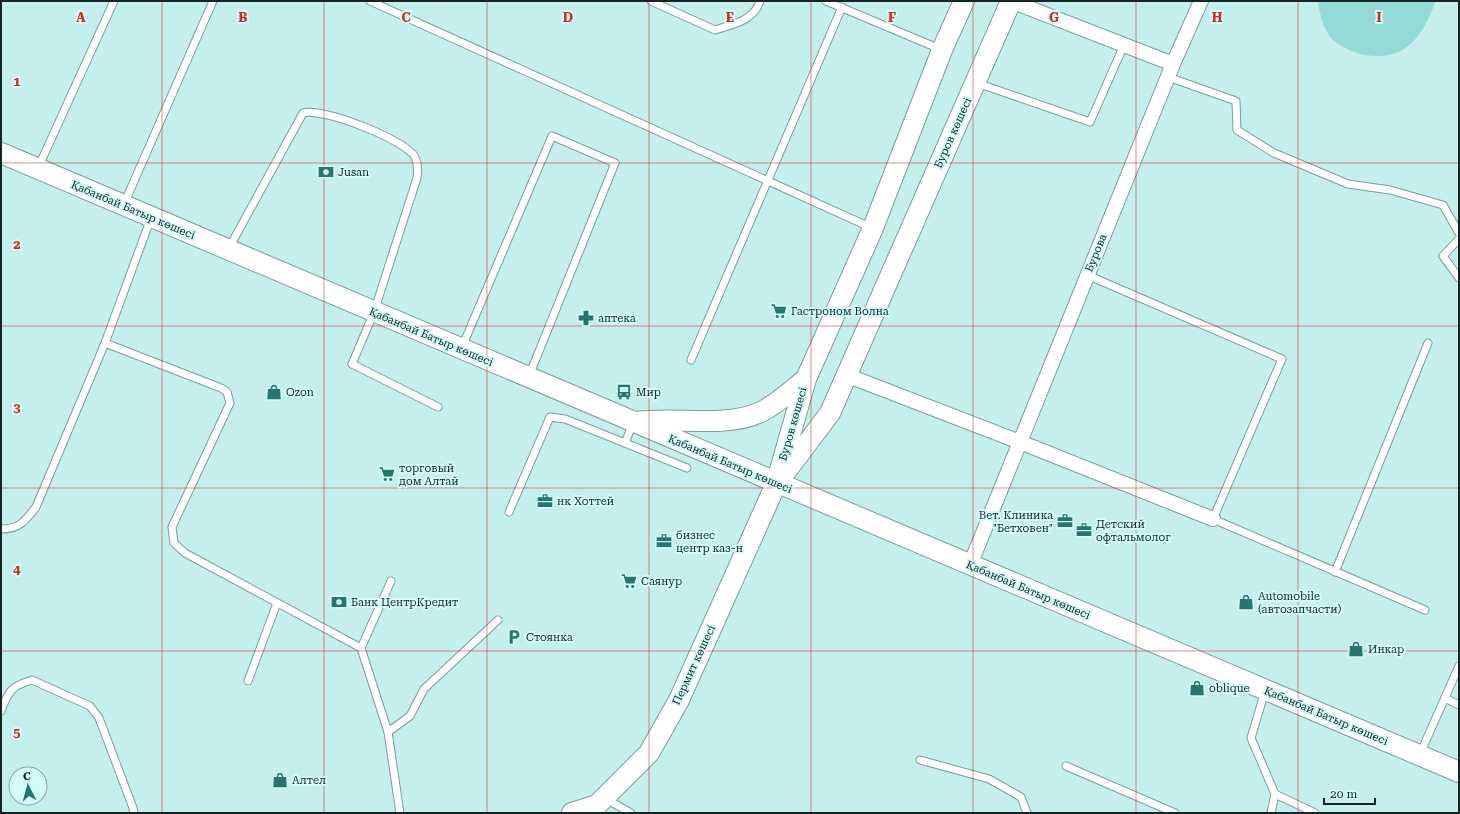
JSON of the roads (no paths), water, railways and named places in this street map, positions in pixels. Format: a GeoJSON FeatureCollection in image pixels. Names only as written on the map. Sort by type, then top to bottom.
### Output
{"type":"FeatureCollection","features":[{"type":"Feature","properties":{"kind":"main road","name":"Буров көшесі"},"geometry":{"type":"LineString","coordinates":[[776,484],[806,379],[873,228],[942,50],[964,1]]}},
{"type":"Feature","properties":{"kind":"main road","name":"Буров көшесі"},"geometry":{"type":"LineString","coordinates":[[776,484],[830,413],[1011,1]]}},
{"type":"Feature","properties":{"kind":"main road","name":"Қабанбай Батыр көшесі"},"geometry":{"type":"LineString","coordinates":[[1,153],[634,422],[776,484],[1459,772]]}},
{"type":"Feature","properties":{"kind":"main road"},"geometry":{"type":"LineString","coordinates":[[634,422],[656,419],[691,421],[742,418],[762,411],[806,379]]}},
{"type":"Feature","properties":{"kind":"main road","name":"Пермит көшесі"},"geometry":{"type":"LineString","coordinates":[[572,813],[597,805],[649,753],[679,700],[776,484]]}},
{"type":"Feature","properties":{"kind":"street"},"geometry":{"type":"LineString","coordinates":[[1011,1],[1124,45],[1171,70]]}},
{"type":"Feature","properties":{"kind":"street","name":"Бурова"},"geometry":{"type":"LineString","coordinates":[[970,565],[1087,275],[1201,1]]}},
{"type":"Feature","properties":{"kind":"street"},"geometry":{"type":"LineString","coordinates":[[846,375],[1213,519]]}},
{"type":"Feature","properties":{"kind":"lane"},"geometry":{"type":"LineString","coordinates":[[38,168],[114,1]]}},
{"type":"Feature","properties":{"kind":"lane"},"geometry":{"type":"LineString","coordinates":[[124,206],[213,1]]}},
{"type":"Feature","properties":{"kind":"lane"},"geometry":{"type":"LineString","coordinates":[[370,1],[873,228]]}},
{"type":"Feature","properties":{"kind":"lane"},"geometry":{"type":"LineString","coordinates":[[651,1],[715,30],[747,19],[758,8],[760,1]]}},
{"type":"Feature","properties":{"kind":"lane"},"geometry":{"type":"LineString","coordinates":[[826,1],[942,50]]}},
{"type":"Feature","properties":{"kind":"lane"},"geometry":{"type":"LineString","coordinates":[[691,360],[766,181],[842,7]]}},
{"type":"Feature","properties":{"kind":"lane"},"geometry":{"type":"LineString","coordinates":[[975,83],[1090,122],[1124,45]]}},
{"type":"Feature","properties":{"kind":"lane"},"geometry":{"type":"LineString","coordinates":[[1171,70],[1236,101],[1237,130],[1274,153],[1348,184],[1390,190],[1443,205],[1459,233]]}},
{"type":"Feature","properties":{"kind":"lane"},"geometry":{"type":"LineString","coordinates":[[228,250],[304,113],[312,112],[345,120],[397,142],[415,156],[417,163],[417,178],[374,312],[352,364],[438,407]]}},
{"type":"Feature","properties":{"kind":"lane"},"geometry":{"type":"LineString","coordinates":[[461,349],[552,136],[615,163],[528,378]]}},
{"type":"Feature","properties":{"kind":"lane"},"geometry":{"type":"LineString","coordinates":[[1,529],[11,529],[24,523],[36,506],[105,343],[151,218]]}},
{"type":"Feature","properties":{"kind":"lane"},"geometry":{"type":"LineString","coordinates":[[1459,239],[1443,256],[1459,278]]}},
{"type":"Feature","properties":{"kind":"lane"},"geometry":{"type":"LineString","coordinates":[[1087,275],[1282,359],[1213,519],[1425,610]]}},
{"type":"Feature","properties":{"kind":"lane"},"geometry":{"type":"LineString","coordinates":[[105,343],[221,388],[227,392],[230,403],[172,527],[174,543],[185,553],[361,648]]}},
{"type":"Feature","properties":{"kind":"lane"},"geometry":{"type":"LineString","coordinates":[[1335,572],[1428,344]]}},
{"type":"Feature","properties":{"kind":"lane"},"geometry":{"type":"LineString","coordinates":[[509,512],[550,417],[565,419],[687,468]]}},
{"type":"Feature","properties":{"kind":"lane"},"geometry":{"type":"LineString","coordinates":[[626,443],[634,422]]}},
{"type":"Feature","properties":{"kind":"lane"},"geometry":{"type":"LineString","coordinates":[[391,581],[361,648],[388,732],[400,813]]}},
{"type":"Feature","properties":{"kind":"lane"},"geometry":{"type":"LineString","coordinates":[[248,682],[277,603]]}},
{"type":"Feature","properties":{"kind":"lane"},"geometry":{"type":"LineString","coordinates":[[388,732],[410,716],[424,688],[498,620]]}},
{"type":"Feature","properties":{"kind":"lane"},"geometry":{"type":"LineString","coordinates":[[1420,756],[1459,666]]}},
{"type":"Feature","properties":{"kind":"lane"},"geometry":{"type":"LineString","coordinates":[[1,711],[8,694],[18,684],[32,680],[90,706],[99,718],[134,813]]}},
{"type":"Feature","properties":{"kind":"lane"},"geometry":{"type":"LineString","coordinates":[[1265,690],[1251,738],[1275,794],[1271,813]]}},
{"type":"Feature","properties":{"kind":"lane"},"geometry":{"type":"LineString","coordinates":[[1445,698],[1459,705]]}},
{"type":"Feature","properties":{"kind":"lane"},"geometry":{"type":"LineString","coordinates":[[920,760],[989,779],[1021,797],[1027,813]]}},
{"type":"Feature","properties":{"kind":"lane"},"geometry":{"type":"LineString","coordinates":[[1066,766],[1175,813]]}},
{"type":"Feature","properties":{"kind":"lane"},"geometry":{"type":"LineString","coordinates":[[1275,794],[1316,813]]}},
{"type":"Feature","properties":{"kind":"lane"},"geometry":{"type":"LineString","coordinates":[[604,798],[631,813]]}},
{"type":"Feature","properties":{"kind":"place","name":"Jusan"},"geometry":{"type":"Point","coordinates":[326,172]}},
{"type":"Feature","properties":{"kind":"place","name":"Гастроном Волна"},"geometry":{"type":"Point","coordinates":[779,311]}},
{"type":"Feature","properties":{"kind":"place","name":"аптека"},"geometry":{"type":"Point","coordinates":[586,318]}},
{"type":"Feature","properties":{"kind":"place","name":"Ozon"},"geometry":{"type":"Point","coordinates":[274,392]}},
{"type":"Feature","properties":{"kind":"place","name":"Мир"},"geometry":{"type":"Point","coordinates":[624,392]}},
{"type":"Feature","properties":{"kind":"place","name":"торговый дом Алтай"},"geometry":{"type":"Point","coordinates":[387,474]}},
{"type":"Feature","properties":{"kind":"place","name":"нк Хоттей"},"geometry":{"type":"Point","coordinates":[545,501]}},
{"type":"Feature","properties":{"kind":"place","name":"Вет. Клиника \"Бетховен\""},"geometry":{"type":"Point","coordinates":[1065,521]}},
{"type":"Feature","properties":{"kind":"place","name":"Детский офтальмолог"},"geometry":{"type":"Point","coordinates":[1084,530]}},
{"type":"Feature","properties":{"kind":"place","name":"бизнес центр каз-н"},"geometry":{"type":"Point","coordinates":[664,541]}},
{"type":"Feature","properties":{"kind":"place","name":"Саянур"},"geometry":{"type":"Point","coordinates":[629,581]}},
{"type":"Feature","properties":{"kind":"place","name":"Банк ЦентрКредит"},"geometry":{"type":"Point","coordinates":[339,602]}},
{"type":"Feature","properties":{"kind":"place","name":"Automobile (автозапчасти)"},"geometry":{"type":"Point","coordinates":[1246,602]}},
{"type":"Feature","properties":{"kind":"place","name":"Стоянка"},"geometry":{"type":"Point","coordinates":[514,637]}},
{"type":"Feature","properties":{"kind":"place","name":"Инкар"},"geometry":{"type":"Point","coordinates":[1356,649]}},
{"type":"Feature","properties":{"kind":"place","name":"oblique"},"geometry":{"type":"Point","coordinates":[1197,688]}},
{"type":"Feature","properties":{"kind":"place","name":"Алтел"},"geometry":{"type":"Point","coordinates":[280,780]}}]}
